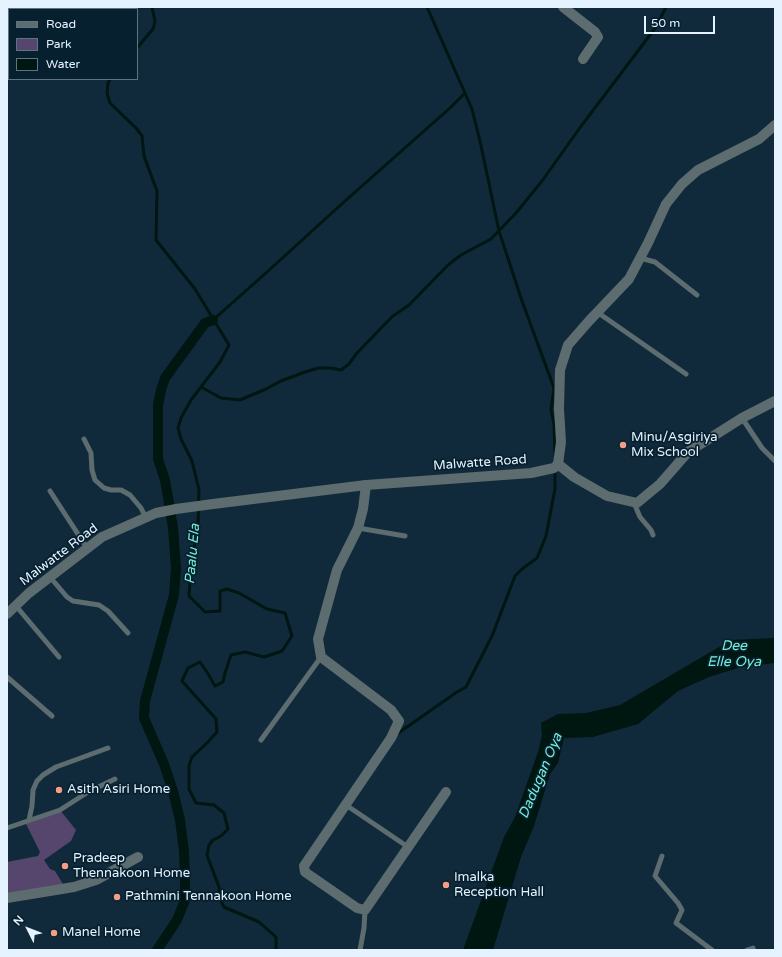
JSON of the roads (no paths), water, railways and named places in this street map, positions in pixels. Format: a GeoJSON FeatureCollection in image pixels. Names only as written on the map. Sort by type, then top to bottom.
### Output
{"type":"FeatureCollection","features":[{"type":"Feature","properties":{"kind":"street"},"geometry":{"type":"LineString","coordinates":[[563,7],[595,32],[598,37],[583,59]]}},
{"type":"Feature","properties":{"kind":"street"},"geometry":{"type":"LineString","coordinates":[[775,125],[759,139],[698,170],[682,184],[666,204],[629,279],[568,345],[560,370],[559,409],[561,442],[558,464],[574,477],[607,496],[637,503],[660,484],[688,452],[742,418],[775,401]]}},
{"type":"Feature","properties":{"kind":"street","name":"Malwatte Road"},"geometry":{"type":"LineString","coordinates":[[7,614],[29,593],[102,537],[156,513],[176,509],[366,485],[532,473],[554,468],[558,464]]}},
{"type":"Feature","properties":{"kind":"street"},"geometry":{"type":"LineString","coordinates":[[366,485],[363,509],[358,528],[337,570],[318,639],[321,657],[392,710],[399,721],[391,738],[304,866],[305,872],[357,908],[365,910],[446,792]]}},
{"type":"Feature","properties":{"kind":"street"},"geometry":{"type":"LineString","coordinates":[[7,898],[74,887],[96,880],[138,857]]}},
{"type":"Feature","properties":{"kind":"lane"},"geometry":{"type":"LineString","coordinates":[[640,258],[655,262],[697,295]]}},
{"type":"Feature","properties":{"kind":"lane"},"geometry":{"type":"LineString","coordinates":[[597,312],[686,374]]}},
{"type":"Feature","properties":{"kind":"lane"},"geometry":{"type":"LineString","coordinates":[[742,418],[762,448],[775,461]]}},
{"type":"Feature","properties":{"kind":"lane"},"geometry":{"type":"LineString","coordinates":[[84,439],[91,452],[92,470],[96,480],[104,488],[121,490],[130,495],[141,508],[146,518]]}},
{"type":"Feature","properties":{"kind":"lane"},"geometry":{"type":"LineString","coordinates":[[50,491],[87,548]]}},
{"type":"Feature","properties":{"kind":"lane"},"geometry":{"type":"LineString","coordinates":[[634,502],[640,517],[651,530],[653,535]]}},
{"type":"Feature","properties":{"kind":"lane"},"geometry":{"type":"LineString","coordinates":[[358,528],[405,536]]}},
{"type":"Feature","properties":{"kind":"lane"},"geometry":{"type":"LineString","coordinates":[[50,577],[67,597],[73,601],[98,605],[108,611],[128,633]]}},
{"type":"Feature","properties":{"kind":"lane"},"geometry":{"type":"LineString","coordinates":[[16,606],[59,657]]}},
{"type":"Feature","properties":{"kind":"lane"},"geometry":{"type":"LineString","coordinates":[[261,740],[321,657]]}},
{"type":"Feature","properties":{"kind":"lane"},"geometry":{"type":"LineString","coordinates":[[7,677],[52,716]]}},
{"type":"Feature","properties":{"kind":"lane"},"geometry":{"type":"LineString","coordinates":[[29,820],[33,790],[37,781],[43,775],[56,767],[108,748]]}},
{"type":"Feature","properties":{"kind":"lane"},"geometry":{"type":"LineString","coordinates":[[7,828],[60,810],[88,792],[115,779]]}},
{"type":"Feature","properties":{"kind":"lane"},"geometry":{"type":"LineString","coordinates":[[346,805],[408,847]]}},
{"type":"Feature","properties":{"kind":"lane"},"geometry":{"type":"LineString","coordinates":[[662,856],[655,876],[678,903],[682,910],[676,923],[712,950]]}},
{"type":"Feature","properties":{"kind":"lane"},"geometry":{"type":"LineString","coordinates":[[360,950],[364,928],[365,910]]}},
{"type":"Feature","properties":{"kind":"water","name":"Dee Elle Oya"},"geometry":{"type":"Polygon","coordinates":[[[775,638],[775,663],[741,667],[709,677],[678,691],[638,724],[593,737],[564,738],[558,763],[550,774],[534,826],[521,857],[493,950],[463,950],[504,837],[515,817],[538,752],[542,735],[541,723],[558,714],[586,713],[620,705],[731,640],[775,638]]]}},
{"type":"Feature","properties":{"kind":"waterway"},"geometry":{"type":"LineString","coordinates":[[138,47],[153,29],[155,21],[152,7]]}},
{"type":"Feature","properties":{"kind":"waterway"},"geometry":{"type":"LineString","coordinates":[[427,7],[472,109],[499,231],[522,301],[554,388],[551,410],[554,424],[555,455]]}},
{"type":"Feature","properties":{"kind":"waterway"},"geometry":{"type":"LineString","coordinates":[[201,387],[221,398],[240,400],[281,381],[305,372],[318,368],[341,370],[349,364],[357,353],[386,323],[409,305],[448,265],[461,255],[491,239],[516,213],[542,181],[579,129],[656,27],[666,7]]}},
{"type":"Feature","properties":{"kind":"waterway","name":"Paalu Ela"},"geometry":{"type":"LineString","coordinates":[[110,80],[107,93],[110,103],[136,128],[142,136],[144,156],[157,191],[156,240],[195,289],[229,345],[220,362],[191,400],[181,418],[178,428],[181,439],[192,461],[199,490],[198,525],[191,565],[189,596],[205,612],[220,611],[220,591],[227,589],[239,593],[267,609],[285,613],[292,636],[282,651],[264,657],[245,652],[231,655],[223,682],[215,686],[200,662],[188,668],[182,681],[216,719],[217,732],[192,757],[189,766],[189,789],[196,803],[214,805],[224,813],[228,829],[221,836],[213,840],[209,845],[207,855],[219,887],[220,899],[224,907],[259,922],[276,937],[276,950]]}},
{"type":"Feature","properties":{"kind":"waterway"},"geometry":{"type":"LineString","coordinates":[[213,320],[464,94]]}},
{"type":"Feature","properties":{"kind":"waterway"},"geometry":{"type":"LineString","coordinates":[[157,950],[177,920],[185,900],[184,851],[180,820],[173,791],[164,764],[144,718],[145,701],[174,595],[176,568],[173,528],[168,497],[165,480],[158,459],[158,405],[165,378],[205,323],[213,320]]}},
{"type":"Feature","properties":{"kind":"waterway"},"geometry":{"type":"LineString","coordinates":[[397,734],[466,687],[492,636],[515,576],[537,558],[546,536],[555,489],[555,470]]}},
{"type":"Feature","properties":{"kind":"place","name":"Minu/Asgiriya Mix School"},"geometry":{"type":"Point","coordinates":[623,445]}},
{"type":"Feature","properties":{"kind":"place","name":"Asith Asiri Home"},"geometry":{"type":"Point","coordinates":[59,790]}},
{"type":"Feature","properties":{"kind":"place","name":"Pradeep Thennakoon Home"},"geometry":{"type":"Point","coordinates":[65,866]}},
{"type":"Feature","properties":{"kind":"place","name":"Imalka Reception Hall"},"geometry":{"type":"Point","coordinates":[446,885]}},
{"type":"Feature","properties":{"kind":"place","name":"Pathmini Tennakoon Home"},"geometry":{"type":"Point","coordinates":[117,897]}},
{"type":"Feature","properties":{"kind":"place","name":"Manel Home"},"geometry":{"type":"Point","coordinates":[54,933]}},
{"type":"Feature","properties":{"kind":"water label","name":"Dadugan Oya"},"geometry":{"type":"Point","coordinates":[541,776]}}]}
